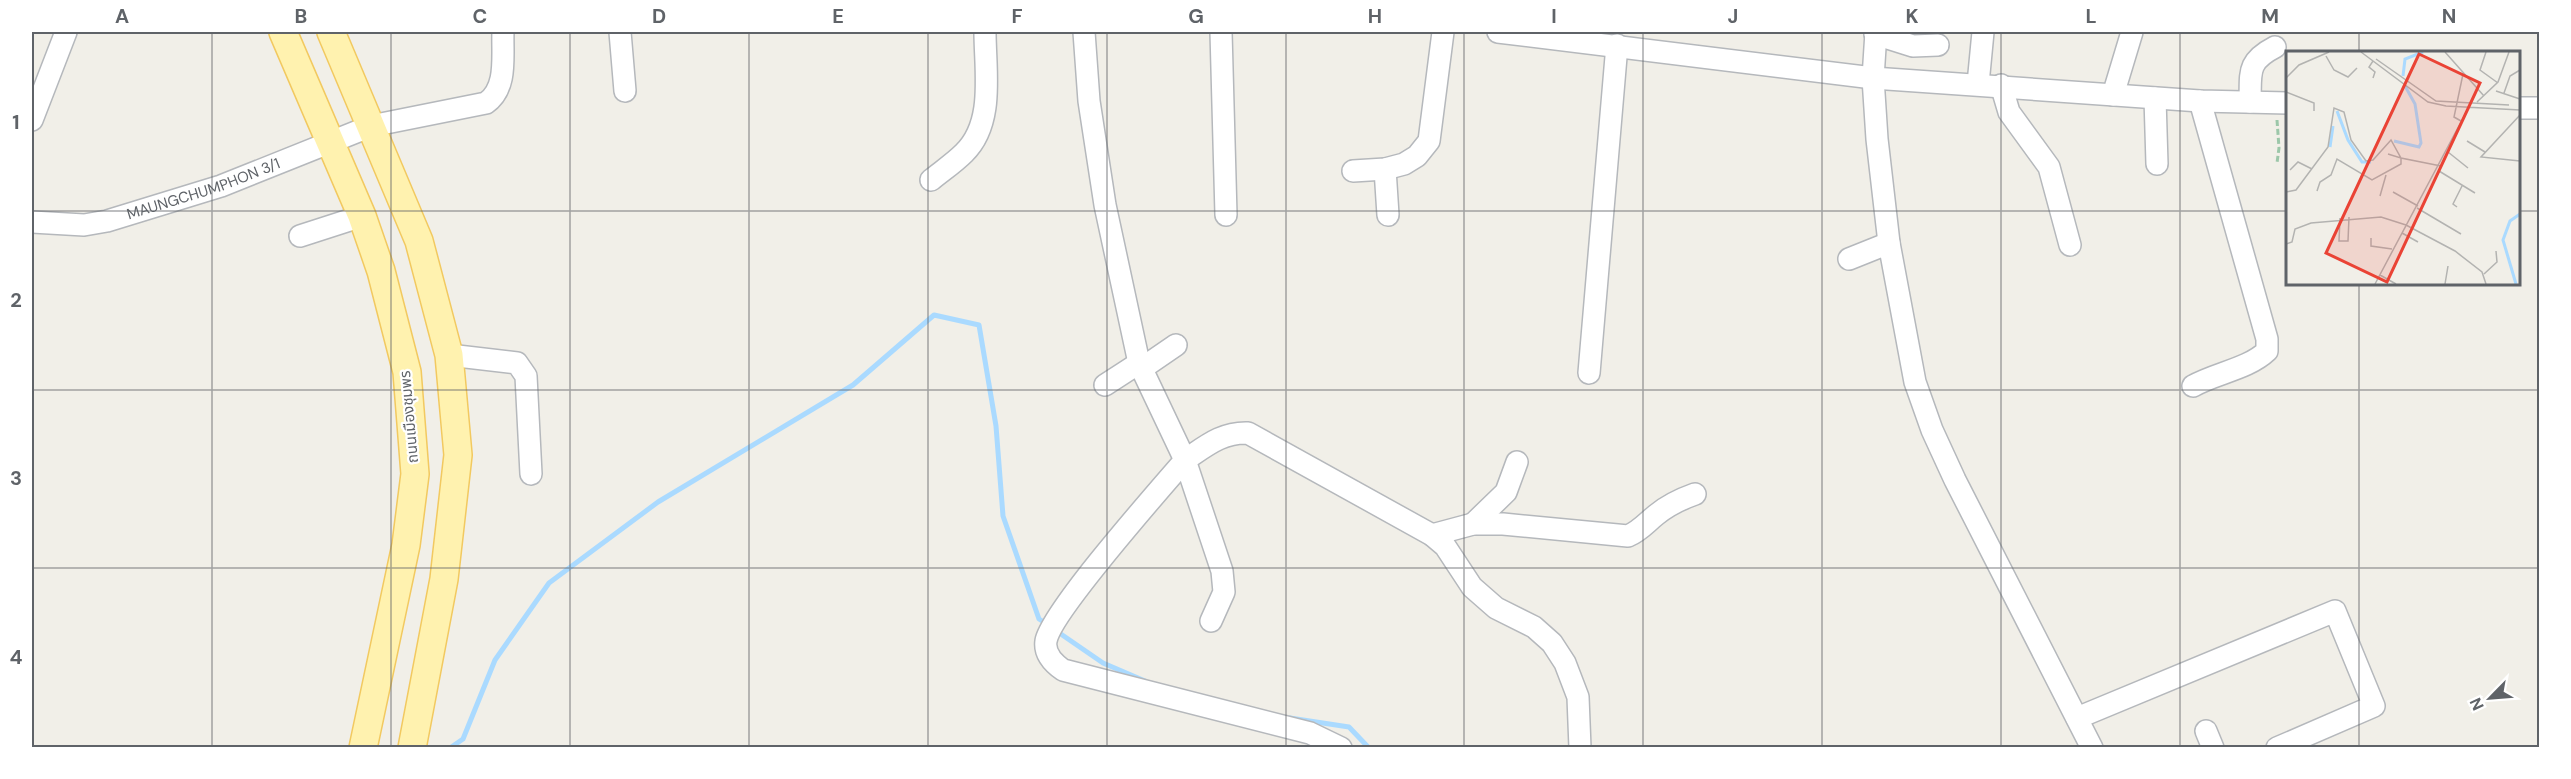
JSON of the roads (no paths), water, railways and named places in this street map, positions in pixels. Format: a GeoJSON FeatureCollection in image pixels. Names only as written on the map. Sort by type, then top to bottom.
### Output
{"type":"FeatureCollection","features":[{"type":"Feature","properties":{"kind":"main road","name":"ถนนเมืองชุมพร"},"geometry":{"type":"LineString","coordinates":[[283,32],[362,216],[381,272],[407,372],[414,474],[406,545],[366,736]]}},
{"type":"Feature","properties":{"kind":"main road"},"geometry":{"type":"LineString","coordinates":[[331,32],[419,241],[449,355],[458,455],[444,579],[413,742]]}},
{"type":"Feature","properties":{"kind":"street"},"geometry":{"type":"LineString","coordinates":[[32,120],[66,32]]}},
{"type":"Feature","properties":{"kind":"street","name":"MAUNGCHUMPHON 3/1"},"geometry":{"type":"LineString","coordinates":[[32,222],[84,225],[107,221],[221,186],[371,126],[486,103],[496,96],[501,84],[503,32]]}},
{"type":"Feature","properties":{"kind":"street"},"geometry":{"type":"LineString","coordinates":[[620,32],[625,91]]}},
{"type":"Feature","properties":{"kind":"street"},"geometry":{"type":"LineString","coordinates":[[931,180],[966,152],[978,135],[985,116],[985,32]]}},
{"type":"Feature","properties":{"kind":"street"},"geometry":{"type":"LineString","coordinates":[[1084,32],[1089,101],[1105,205],[1140,366],[1185,460],[1222,571],[1224,592],[1211,621]]}},
{"type":"Feature","properties":{"kind":"street"},"geometry":{"type":"LineString","coordinates":[[1221,32],[1226,215]]}},
{"type":"Feature","properties":{"kind":"street"},"geometry":{"type":"LineString","coordinates":[[1353,171],[1386,169],[1411,160],[1429,141],[1443,32]]}},
{"type":"Feature","properties":{"kind":"street"},"geometry":{"type":"LineString","coordinates":[[1498,32],[1617,45],[1642,40],[1873,78],[2200,101],[2282,103]]}},
{"type":"Feature","properties":{"kind":"street"},"geometry":{"type":"LineString","coordinates":[[1978,84],[1983,32]]}},
{"type":"Feature","properties":{"kind":"street"},"geometry":{"type":"LineString","coordinates":[[2114,94],[2132,32]]}},
{"type":"Feature","properties":{"kind":"street"},"geometry":{"type":"LineString","coordinates":[[1938,45],[1913,46],[1875,33],[1873,78],[1889,243],[1916,382],[1932,430],[2092,747]]}},
{"type":"Feature","properties":{"kind":"street"},"geometry":{"type":"LineString","coordinates":[[1589,373],[1617,45]]}},
{"type":"Feature","properties":{"kind":"street"},"geometry":{"type":"LineString","coordinates":[[2250,102],[2252,65],[2260,55],[2275,47]]}},
{"type":"Feature","properties":{"kind":"street"},"geometry":{"type":"LineString","coordinates":[[2001,86],[2009,112],[2049,166],[2070,245]]}},
{"type":"Feature","properties":{"kind":"street"},"geometry":{"type":"LineString","coordinates":[[2156,98],[2157,164]]}},
{"type":"Feature","properties":{"kind":"street"},"geometry":{"type":"LineString","coordinates":[[2193,386],[2212,375],[2258,359],[2267,351],[2267,339],[2200,101]]}},
{"type":"Feature","properties":{"kind":"street"},"geometry":{"type":"LineString","coordinates":[[1386,169],[1388,215]]}},
{"type":"Feature","properties":{"kind":"street"},"geometry":{"type":"LineString","coordinates":[[300,236],[362,216]]}},
{"type":"Feature","properties":{"kind":"street"},"geometry":{"type":"LineString","coordinates":[[1849,259],[1889,243]]}},
{"type":"Feature","properties":{"kind":"street"},"geometry":{"type":"LineString","coordinates":[[1105,385],[1176,345]]}},
{"type":"Feature","properties":{"kind":"street"},"geometry":{"type":"LineString","coordinates":[[449,355],[517,363],[525,376],[531,474]]}},
{"type":"Feature","properties":{"kind":"street"},"geometry":{"type":"LineString","coordinates":[[1341,747],[1310,733],[1063,670],[1053,663],[1047,651],[1046,639],[1063,608],[1185,460],[1217,438],[1233,432],[1248,433],[1432,535],[1444,546],[1472,588],[1496,609],[1534,627],[1552,643],[1565,663],[1578,697],[1580,747]]}},
{"type":"Feature","properties":{"kind":"street"},"geometry":{"type":"LineString","coordinates":[[1473,524],[1506,492],[1517,462]]}},
{"type":"Feature","properties":{"kind":"street"},"geometry":{"type":"LineString","coordinates":[[1432,535],[1473,524],[1503,524],[1628,536],[1641,530],[1656,514],[1676,501],[1695,494]]}},
{"type":"Feature","properties":{"kind":"street"},"geometry":{"type":"LineString","coordinates":[[2077,718],[2335,611],[2374,706],[2277,747]]}},
{"type":"Feature","properties":{"kind":"waterway"},"geometry":{"type":"LineString","coordinates":[[450,748],[463,739],[495,660],[549,583],[658,502],[853,385],[934,315],[979,325],[996,426],[1003,516],[1039,619],[1047,624]]}},
{"type":"Feature","properties":{"kind":"waterway"},"geometry":{"type":"LineString","coordinates":[[1055,630],[1103,663],[1145,681]]}},
{"type":"Feature","properties":{"kind":"waterway"},"geometry":{"type":"LineString","coordinates":[[1290,718],[1349,727],[1369,748]]}}]}
